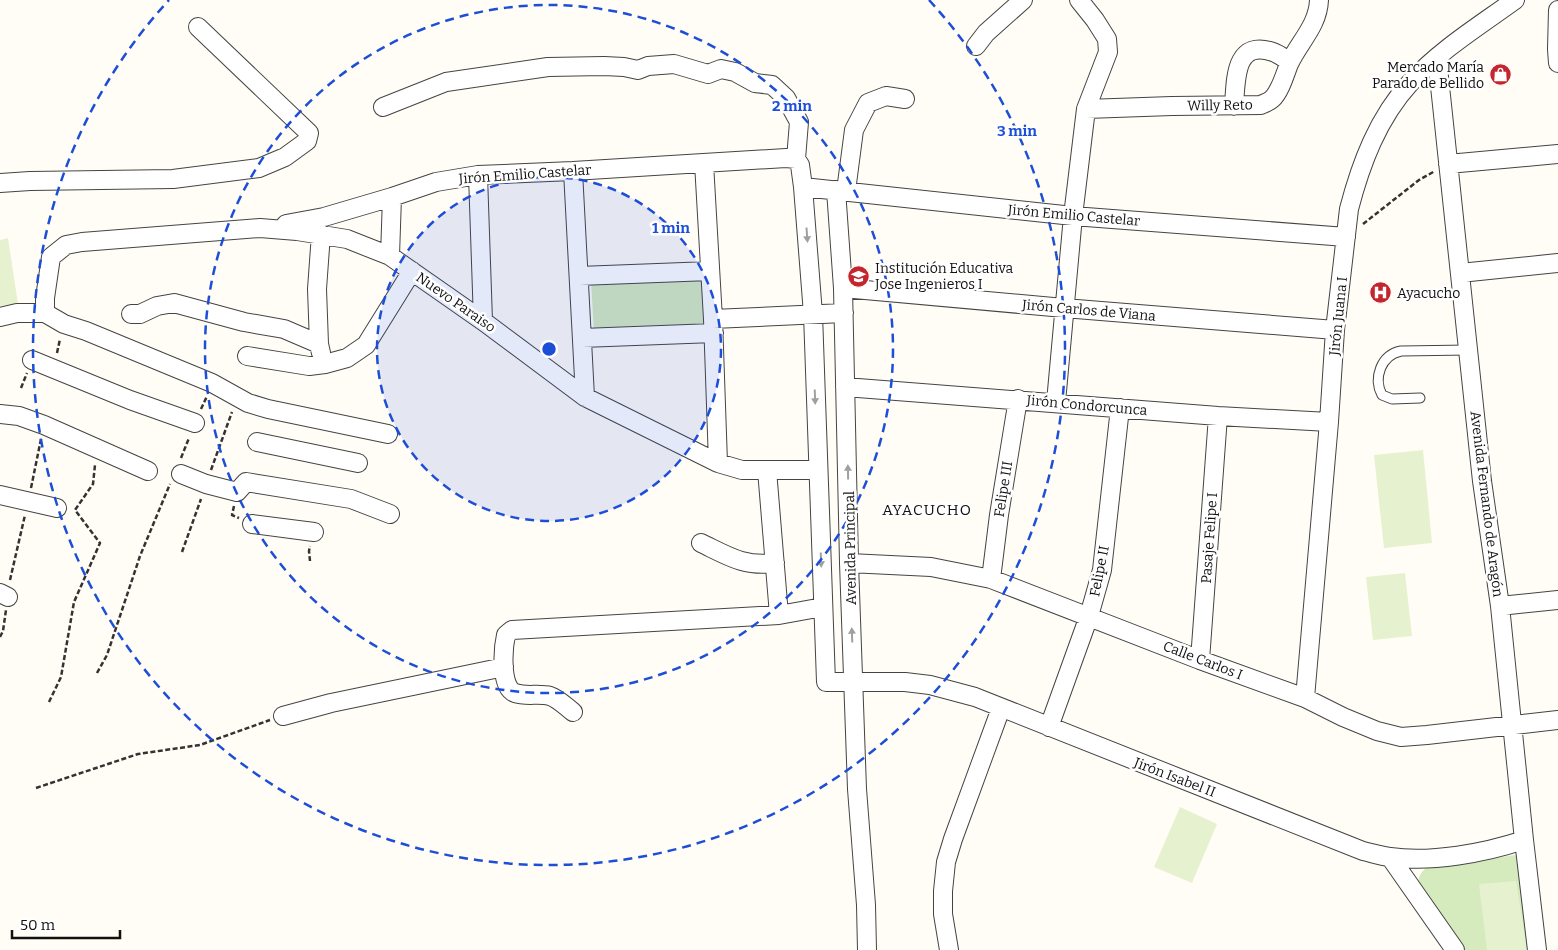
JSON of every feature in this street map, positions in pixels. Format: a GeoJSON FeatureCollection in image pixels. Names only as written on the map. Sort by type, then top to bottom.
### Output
{"type":"FeatureCollection","features":[{"type":"Feature","properties":{"kind":"street"},"geometry":{"type":"LineString","coordinates":[[976,46],[986,33],[1023,0]]}},
{"type":"Feature","properties":{"kind":"street"},"geometry":{"type":"LineString","coordinates":[[1056,402],[1073,216],[1086,109],[1108,52],[1107,39],[1079,0]]}},
{"type":"Feature","properties":{"kind":"street","name":"Willy Reto"},"geometry":{"type":"LineString","coordinates":[[1086,109],[1261,105],[1272,99],[1290,62],[1312,28],[1319,0]]}},
{"type":"Feature","properties":{"kind":"street","name":"Jirón Juana I"},"geometry":{"type":"LineString","coordinates":[[1305,698],[1335,330],[1349,209],[1362,164],[1371,142],[1398,97],[1411,82],[1459,40],[1515,0]]}},
{"type":"Feature","properties":{"kind":"street"},"geometry":{"type":"LineString","coordinates":[[1558,10],[1558,63]]}},
{"type":"Feature","properties":{"kind":"street"},"geometry":{"type":"LineString","coordinates":[[0,183],[174,179],[259,168],[285,157],[307,141],[309,133],[198,27]]}},
{"type":"Feature","properties":{"kind":"street"},"geometry":{"type":"LineString","coordinates":[[1234,106],[1236,79],[1242,57],[1250,52],[1260,50],[1274,52],[1290,62]]}},
{"type":"Feature","properties":{"kind":"street","name":"Avenida Fernando de Aragón"},"geometry":{"type":"LineString","coordinates":[[1437,58],[1482,481],[1500,606],[1537,950]]}},
{"type":"Feature","properties":{"kind":"street"},"geometry":{"type":"LineString","coordinates":[[383,107],[446,82],[548,67],[604,66],[638,70],[648,66],[674,64],[708,74],[721,69],[735,72],[755,83],[772,85],[786,98],[799,122],[796,159]]}},
{"type":"Feature","properties":{"kind":"street","name":"Avenida Principal"},"geometry":{"type":"LineString","coordinates":[[867,950],[866,905],[857,789],[849,563],[841,191],[854,130],[868,103],[886,96],[905,99]]}},
{"type":"Feature","properties":{"kind":"street"},"geometry":{"type":"LineString","coordinates":[[1448,164],[1558,154]]}},
{"type":"Feature","properties":{"kind":"street","name":"Jirón Emilio Castelar"},"geometry":{"type":"LineString","coordinates":[[260,228],[324,217],[436,182],[478,175],[786,158],[796,159]]}},
{"type":"Feature","properties":{"kind":"street","name":"Avenida Principal"},"geometry":{"type":"LineString","coordinates":[[796,159],[800,165],[804,187],[813,314],[826,682]]}},
{"type":"Feature","properties":{"kind":"street"},"geometry":{"type":"LineString","coordinates":[[704,163],[718,463]]}},
{"type":"Feature","properties":{"kind":"street"},"geometry":{"type":"LineString","coordinates":[[573,171],[585,397]]}},
{"type":"Feature","properties":{"kind":"street"},"geometry":{"type":"LineString","coordinates":[[478,175],[482,321]]}},
{"type":"Feature","properties":{"kind":"street","name":"Jirón Emilio Castelar"},"geometry":{"type":"LineString","coordinates":[[804,187],[1073,216],[1346,237]]}},
{"type":"Feature","properties":{"kind":"street"},"geometry":{"type":"LineString","coordinates":[[390,256],[392,197]]}},
{"type":"Feature","properties":{"kind":"street","name":"Nuevo Paraiso"},"geometry":{"type":"LineString","coordinates":[[45,313],[45,298],[51,257],[66,245],[82,242],[260,228],[321,234],[347,239],[390,256],[585,397],[718,463],[742,470],[818,470]]}},
{"type":"Feature","properties":{"kind":"street"},"geometry":{"type":"LineString","coordinates":[[321,234],[317,288],[318,344],[325,364]]}},
{"type":"Feature","properties":{"kind":"street"},"geometry":{"type":"LineString","coordinates":[[1460,273],[1558,263]]}},
{"type":"Feature","properties":{"kind":"street"},"geometry":{"type":"LineString","coordinates":[[247,356],[309,366],[347,358],[366,345],[412,271]]}},
{"type":"Feature","properties":{"kind":"street"},"geometry":{"type":"LineString","coordinates":[[579,276],[710,271]]}},
{"type":"Feature","properties":{"kind":"street","name":"Jirón Carlos de Viana"},"geometry":{"type":"LineString","coordinates":[[843,288],[1335,330]]}},
{"type":"Feature","properties":{"kind":"street"},"geometry":{"type":"LineString","coordinates":[[131,314],[140,314],[157,306],[174,303],[244,322],[284,329],[318,344]]}},
{"type":"Feature","properties":{"kind":"street"},"geometry":{"type":"LineString","coordinates":[[582,338],[844,312]]}},
{"type":"Feature","properties":{"kind":"street"},"geometry":{"type":"LineString","coordinates":[[0,317],[17,313],[45,313],[64,324],[86,331],[212,383],[237,398],[268,410],[388,434]]}},
{"type":"Feature","properties":{"kind":"street"},"geometry":{"type":"LineString","coordinates":[[32,360],[130,400],[196,423]]}},
{"type":"Feature","properties":{"kind":"street","name":"Jirón Condorcunca"},"geometry":{"type":"LineString","coordinates":[[845,387],[1218,416],[1329,422]]}},
{"type":"Feature","properties":{"kind":"street","name":"Felipe III"},"geometry":{"type":"LineString","coordinates":[[991,579],[999,515],[1018,399]]}},
{"type":"Feature","properties":{"kind":"street","name":"Felipe II"},"geometry":{"type":"LineString","coordinates":[[1049,727],[1089,616],[1102,570],[1120,408]]}},
{"type":"Feature","properties":{"kind":"street"},"geometry":{"type":"LineString","coordinates":[[0,414],[19,416],[44,425],[148,470]]}},
{"type":"Feature","properties":{"kind":"street","name":"Pasaje Felipe I"},"geometry":{"type":"LineString","coordinates":[[1200,660],[1218,416]]}},
{"type":"Feature","properties":{"kind":"street"},"geometry":{"type":"LineString","coordinates":[[258,442],[358,463]]}},
{"type":"Feature","properties":{"kind":"street"},"geometry":{"type":"LineString","coordinates":[[178,469],[206,484],[237,492],[246,482],[351,499],[390,514]]}},
{"type":"Feature","properties":{"kind":"street"},"geometry":{"type":"LineString","coordinates":[[767,470],[779,615]]}},
{"type":"Feature","properties":{"kind":"street"},"geometry":{"type":"LineString","coordinates":[[0,495],[58,508]]}},
{"type":"Feature","properties":{"kind":"street"},"geometry":{"type":"LineString","coordinates":[[252,524],[314,532]]}},
{"type":"Feature","properties":{"kind":"street"},"geometry":{"type":"LineString","coordinates":[[701,543],[738,561],[760,565],[775,563]]}},
{"type":"Feature","properties":{"kind":"street","name":"Calle Carlos I"},"geometry":{"type":"LineString","coordinates":[[849,563],[931,567],[991,579],[1200,660],[1305,698],[1377,731],[1401,737],[1558,720]]}},
{"type":"Feature","properties":{"kind":"street"},"geometry":{"type":"LineString","coordinates":[[1500,606],[1558,600]]}},
{"type":"Feature","properties":{"kind":"street"},"geometry":{"type":"LineString","coordinates":[[573,712],[550,696],[517,694],[508,688],[504,667],[505,642],[506,635],[512,630],[779,615],[823,607]]}},
{"type":"Feature","properties":{"kind":"street"},"geometry":{"type":"LineString","coordinates":[[283,716],[331,703],[504,667]]}},
{"type":"Feature","properties":{"kind":"street","name":"Jirón Isabel II"},"geometry":{"type":"LineString","coordinates":[[826,682],[905,682],[930,685],[974,697],[1363,851],[1390,857],[1450,856],[1504,847],[1524,840]]}},
{"type":"Feature","properties":{"kind":"street"},"geometry":{"type":"LineString","coordinates":[[949,950],[943,914],[946,862],[952,839],[1001,708]]}},
{"type":"Feature","properties":{"kind":"street"},"geometry":{"type":"LineString","coordinates":[[1390,857],[1455,950]]}},
{"type":"Feature","properties":{"kind":"lane"},"geometry":{"type":"LineString","coordinates":[[1420,398],[1392,399],[1382,395],[1379,387],[1380,370],[1386,359],[1394,353],[1401,351],[1469,350]]}},
{"type":"Feature","properties":{"kind":"path"},"geometry":{"type":"LineString","coordinates":[[1346,237],[1418,180],[1448,164]]}},
{"type":"Feature","properties":{"kind":"path"},"geometry":{"type":"LineString","coordinates":[[54,369],[64,324]]}},
{"type":"Feature","properties":{"kind":"path"},"geometry":{"type":"LineString","coordinates":[[97,673],[107,655],[140,556],[178,469],[212,383]]}},
{"type":"Feature","properties":{"kind":"path"},"geometry":{"type":"LineString","coordinates":[[0,637],[3,631],[4,595],[28,501],[44,425]]}},
{"type":"Feature","properties":{"kind":"path"},"geometry":{"type":"LineString","coordinates":[[48,702],[61,677],[74,602],[100,544],[75,510],[93,484],[95,462],[102,450]]}},
{"type":"Feature","properties":{"kind":"path"},"geometry":{"type":"LineString","coordinates":[[237,492],[232,515],[252,524]]}},
{"type":"Feature","properties":{"kind":"path"},"geometry":{"type":"LineString","coordinates":[[36,788],[138,754],[200,745],[283,716]]}},
{"type":"Feature","properties":{"kind":"green space"},"geometry":{"type":"Polygon","coordinates":[[[8,238],[18,304],[0,307],[0,240],[8,238]]]}},
{"type":"Feature","properties":{"kind":"green space"},"geometry":{"type":"Polygon","coordinates":[[[709,278],[709,327],[594,332],[591,281],[709,278]]]}},
{"type":"Feature","properties":{"kind":"green space"},"geometry":{"type":"Polygon","coordinates":[[[1423,450],[1432,543],[1384,548],[1374,455],[1423,450]]]}},
{"type":"Feature","properties":{"kind":"green space"},"geometry":{"type":"Polygon","coordinates":[[[1405,573],[1412,636],[1373,640],[1366,577],[1405,573]]]}},
{"type":"Feature","properties":{"kind":"green space"},"geometry":{"type":"Polygon","coordinates":[[[1180,807],[1217,824],[1192,883],[1154,867],[1180,807]]]}},
{"type":"Feature","properties":{"kind":"green space"},"geometry":{"type":"Polygon","coordinates":[[[1515,855],[1521,858],[1535,950],[1463,950],[1418,886],[1421,874],[1426,868],[1515,855]]]}},
{"type":"Feature","properties":{"kind":"green space"},"geometry":{"type":"Polygon","coordinates":[[[1516,881],[1527,950],[1487,950],[1479,884],[1516,881]]]}},
{"type":"Feature","properties":{"kind":"place","name":"Mercado María Parado de Bellido"},"geometry":{"type":"Point","coordinates":[1500,75]}},
{"type":"Feature","properties":{"kind":"place","name":"Institución Educativa Jose Ingenieros I"},"geometry":{"type":"Point","coordinates":[859,276]}},
{"type":"Feature","properties":{"kind":"place","name":"Ayacucho"},"geometry":{"type":"Point","coordinates":[1381,293]}},
{"type":"Feature","properties":{"kind":"district","name":"AYACUCHO"},"geometry":{"type":"Point","coordinates":[927,510]}}]}
